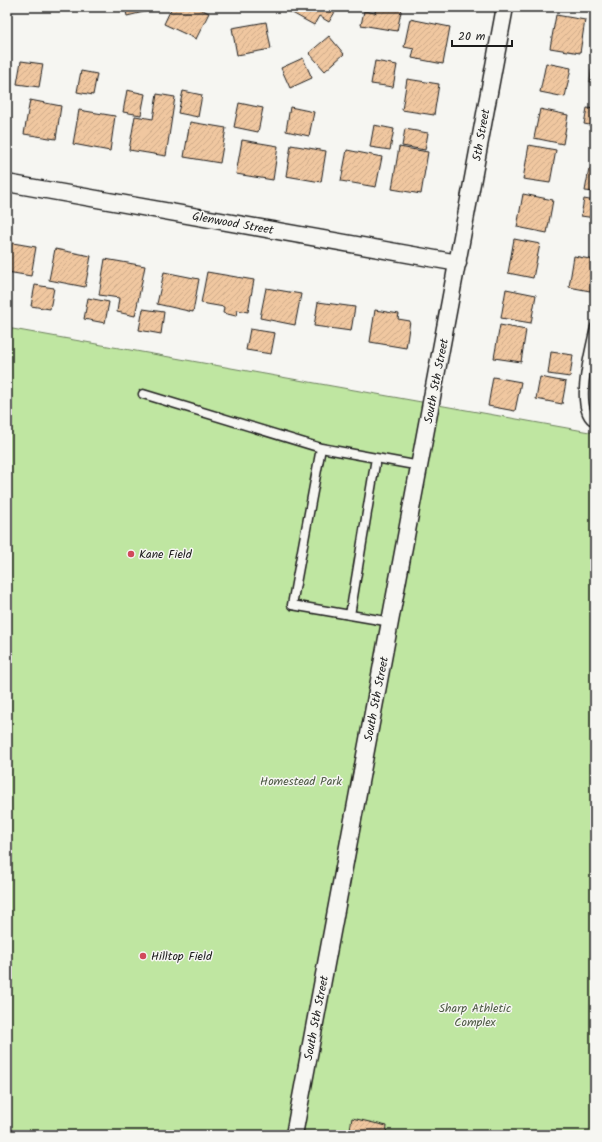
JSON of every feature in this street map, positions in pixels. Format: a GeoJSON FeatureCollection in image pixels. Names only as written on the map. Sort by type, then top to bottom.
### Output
{"type":"FeatureCollection","features":[{"type":"Feature","properties":{"kind":"street","name":"5th Street"},"geometry":{"type":"LineString","coordinates":[[458,263],[505,7]]}},
{"type":"Feature","properties":{"kind":"street","name":"Glenwood Street"},"geometry":{"type":"LineString","coordinates":[[7,183],[458,263]]}},
{"type":"Feature","properties":{"kind":"street","name":"South 5th Street"},"geometry":{"type":"LineString","coordinates":[[294,1135],[458,263]]}},
{"type":"Feature","properties":{"kind":"lane"},"geometry":{"type":"LineString","coordinates":[[595,327],[583,395],[584,408],[592,421],[595,422]]}},
{"type":"Feature","properties":{"kind":"lane"},"geometry":{"type":"LineString","coordinates":[[143,394],[321,448],[420,466]]}},
{"type":"Feature","properties":{"kind":"lane"},"geometry":{"type":"LineString","coordinates":[[321,448],[292,605],[391,622]]}},
{"type":"Feature","properties":{"kind":"lane"},"geometry":{"type":"LineString","coordinates":[[350,615],[376,458]]}},
{"type":"Feature","properties":{"kind":"green space","name":"Homestead Park"},"geometry":{"type":"Polygon","coordinates":[[[7,328],[595,433],[595,1135],[11,1135],[7,1129],[7,328]]]}},
{"type":"Feature","properties":{"kind":"building"},"geometry":{"type":"Polygon","coordinates":[[[125,7],[147,7],[148,11],[127,16],[125,7]]]}},
{"type":"Feature","properties":{"kind":"building"},"geometry":{"type":"Polygon","coordinates":[[[172,7],[196,7],[209,13],[196,39],[164,24],[172,7]]]}},
{"type":"Feature","properties":{"kind":"building"},"geometry":{"type":"Polygon","coordinates":[[[286,7],[338,7],[329,22],[319,16],[314,25],[285,9],[286,7]]]}},
{"type":"Feature","properties":{"kind":"building"},"geometry":{"type":"Polygon","coordinates":[[[376,7],[402,7],[397,31],[361,25],[364,11],[375,13],[376,7]]]}},
{"type":"Feature","properties":{"kind":"building"},"geometry":{"type":"Polygon","coordinates":[[[556,15],[585,20],[580,53],[550,48],[556,15]]]}},
{"type":"Feature","properties":{"kind":"building"},"geometry":{"type":"Polygon","coordinates":[[[410,19],[450,27],[443,64],[412,58],[414,49],[404,47],[410,19]]]}},
{"type":"Feature","properties":{"kind":"building"},"geometry":{"type":"Polygon","coordinates":[[[266,22],[271,49],[237,55],[232,28],[266,22]]]}},
{"type":"Feature","properties":{"kind":"building"},"geometry":{"type":"Polygon","coordinates":[[[329,36],[344,54],[325,71],[309,53],[329,36]]]}},
{"type":"Feature","properties":{"kind":"building"},"geometry":{"type":"Polygon","coordinates":[[[303,58],[312,78],[290,88],[281,68],[303,58]]]}},
{"type":"Feature","properties":{"kind":"building"},"geometry":{"type":"Polygon","coordinates":[[[21,61],[43,64],[39,87],[17,84],[21,61]]]}},
{"type":"Feature","properties":{"kind":"building"},"geometry":{"type":"Polygon","coordinates":[[[375,61],[397,65],[393,87],[371,84],[375,61]]]}},
{"type":"Feature","properties":{"kind":"building"},"geometry":{"type":"Polygon","coordinates":[[[546,63],[571,68],[565,97],[540,92],[546,63]]]}},
{"type":"Feature","properties":{"kind":"building"},"geometry":{"type":"Polygon","coordinates":[[[592,63],[595,63],[595,82],[590,82],[592,63]]]}},
{"type":"Feature","properties":{"kind":"building"},"geometry":{"type":"Polygon","coordinates":[[[81,71],[97,74],[93,95],[77,92],[81,71]]]}},
{"type":"Feature","properties":{"kind":"building"},"geometry":{"type":"Polygon","coordinates":[[[407,79],[439,84],[434,115],[402,110],[407,79]]]}},
{"type":"Feature","properties":{"kind":"building"},"geometry":{"type":"Polygon","coordinates":[[[127,90],[145,94],[141,115],[123,112],[127,90]]]}},
{"type":"Feature","properties":{"kind":"building"},"geometry":{"type":"Polygon","coordinates":[[[183,91],[202,95],[198,117],[178,113],[183,91]]]}},
{"type":"Feature","properties":{"kind":"building"},"geometry":{"type":"Polygon","coordinates":[[[157,94],[175,97],[166,156],[129,150],[135,116],[153,119],[157,94]]]}},
{"type":"Feature","properties":{"kind":"building"},"geometry":{"type":"Polygon","coordinates":[[[30,100],[61,106],[56,139],[24,134],[30,100]]]}},
{"type":"Feature","properties":{"kind":"building"},"geometry":{"type":"Polygon","coordinates":[[[239,103],[263,108],[258,132],[234,127],[239,103]]]}},
{"type":"Feature","properties":{"kind":"building"},"geometry":{"type":"Polygon","coordinates":[[[290,107],[314,112],[309,136],[286,131],[290,107]]]}},
{"type":"Feature","properties":{"kind":"building"},"geometry":{"type":"Polygon","coordinates":[[[587,108],[595,109],[595,126],[584,124],[587,108]]]}},
{"type":"Feature","properties":{"kind":"building"},"geometry":{"type":"Polygon","coordinates":[[[540,109],[568,115],[563,144],[534,138],[540,109]]]}},
{"type":"Feature","properties":{"kind":"building"},"geometry":{"type":"Polygon","coordinates":[[[79,110],[115,116],[110,151],[73,144],[79,110]]]}},
{"type":"Feature","properties":{"kind":"building"},"geometry":{"type":"Polygon","coordinates":[[[190,122],[226,128],[220,163],[184,157],[190,122]]]}},
{"type":"Feature","properties":{"kind":"building"},"geometry":{"type":"Polygon","coordinates":[[[374,125],[394,129],[390,150],[370,147],[374,125]]]}},
{"type":"Feature","properties":{"kind":"building"},"geometry":{"type":"Polygon","coordinates":[[[405,129],[428,133],[425,150],[402,146],[405,129]]]}},
{"type":"Feature","properties":{"kind":"building"},"geometry":{"type":"Polygon","coordinates":[[[242,140],[278,146],[273,180],[236,174],[242,140]]]}},
{"type":"Feature","properties":{"kind":"building"},"geometry":{"type":"Polygon","coordinates":[[[291,145],[326,151],[321,182],[286,176],[291,145]]]}},
{"type":"Feature","properties":{"kind":"building"},"geometry":{"type":"Polygon","coordinates":[[[529,145],[556,150],[550,183],[523,179],[529,145]]]}},
{"type":"Feature","properties":{"kind":"building"},"geometry":{"type":"Polygon","coordinates":[[[399,147],[428,152],[421,194],[392,189],[399,147]]]}},
{"type":"Feature","properties":{"kind":"building"},"geometry":{"type":"Polygon","coordinates":[[[347,150],[382,157],[376,187],[341,181],[347,150]]]}},
{"type":"Feature","properties":{"kind":"building"},"geometry":{"type":"Polygon","coordinates":[[[589,169],[595,170],[595,192],[585,191],[589,169]]]}},
{"type":"Feature","properties":{"kind":"building"},"geometry":{"type":"Polygon","coordinates":[[[523,194],[553,200],[547,233],[517,227],[523,194]]]}},
{"type":"Feature","properties":{"kind":"building"},"geometry":{"type":"Polygon","coordinates":[[[584,199],[595,201],[595,218],[581,216],[584,199]]]}},
{"type":"Feature","properties":{"kind":"building"},"geometry":{"type":"Polygon","coordinates":[[[514,239],[540,244],[533,278],[508,273],[514,239]]]}},
{"type":"Feature","properties":{"kind":"building"},"geometry":{"type":"Polygon","coordinates":[[[7,242],[36,247],[31,276],[7,272],[7,242]]]}},
{"type":"Feature","properties":{"kind":"building"},"geometry":{"type":"Polygon","coordinates":[[[55,249],[91,256],[85,287],[49,280],[55,249]]]}},
{"type":"Feature","properties":{"kind":"building"},"geometry":{"type":"Polygon","coordinates":[[[574,256],[595,260],[590,291],[569,287],[574,256]]]}},
{"type":"Feature","properties":{"kind":"building"},"geometry":{"type":"Polygon","coordinates":[[[105,259],[145,266],[135,316],[117,312],[119,298],[99,295],[105,259]]]}},
{"type":"Feature","properties":{"kind":"building"},"geometry":{"type":"Polygon","coordinates":[[[164,272],[199,279],[193,312],[157,304],[164,272]]]}},
{"type":"Feature","properties":{"kind":"building"},"geometry":{"type":"Polygon","coordinates":[[[207,272],[254,280],[248,312],[237,310],[236,316],[223,313],[224,307],[201,303],[207,272]]]}},
{"type":"Feature","properties":{"kind":"building"},"geometry":{"type":"Polygon","coordinates":[[[35,285],[54,288],[50,309],[31,306],[35,285]]]}},
{"type":"Feature","properties":{"kind":"building"},"geometry":{"type":"Polygon","coordinates":[[[266,288],[301,294],[295,325],[260,318],[266,288]]]}},
{"type":"Feature","properties":{"kind":"building"},"geometry":{"type":"Polygon","coordinates":[[[506,289],[536,295],[531,323],[501,318],[506,289]]]}},
{"type":"Feature","properties":{"kind":"building"},"geometry":{"type":"Polygon","coordinates":[[[88,298],[109,302],[105,323],[84,319],[88,298]]]}},
{"type":"Feature","properties":{"kind":"building"},"geometry":{"type":"Polygon","coordinates":[[[318,302],[355,307],[351,331],[314,326],[318,302]]]}},
{"type":"Feature","properties":{"kind":"building"},"geometry":{"type":"Polygon","coordinates":[[[143,309],[164,312],[161,334],[139,330],[143,309]]]}},
{"type":"Feature","properties":{"kind":"building"},"geometry":{"type":"Polygon","coordinates":[[[375,310],[399,314],[398,319],[410,321],[406,348],[370,342],[375,310]]]}},
{"type":"Feature","properties":{"kind":"building"},"geometry":{"type":"Polygon","coordinates":[[[500,325],[526,330],[521,362],[494,358],[500,325]]]}},
{"type":"Feature","properties":{"kind":"building"},"geometry":{"type":"Polygon","coordinates":[[[250,329],[275,333],[271,354],[246,350],[250,329]]]}},
{"type":"Feature","properties":{"kind":"building"},"geometry":{"type":"Polygon","coordinates":[[[551,352],[573,355],[570,377],[548,374],[551,352]]]}},
{"type":"Feature","properties":{"kind":"building"},"geometry":{"type":"Polygon","coordinates":[[[493,377],[521,382],[515,411],[488,406],[493,377]]]}},
{"type":"Feature","properties":{"kind":"building"},"geometry":{"type":"Polygon","coordinates":[[[540,377],[566,382],[562,404],[536,399],[540,377]]]}},
{"type":"Feature","properties":{"kind":"building"},"geometry":{"type":"Polygon","coordinates":[[[352,1118],[387,1126],[386,1135],[349,1135],[352,1118]]]}},
{"type":"Feature","properties":{"kind":"place","name":"Kane Field"},"geometry":{"type":"Point","coordinates":[131,554]}},
{"type":"Feature","properties":{"kind":"place","name":"Hilltop Field"},"geometry":{"type":"Point","coordinates":[143,956]}},
{"type":"Feature","properties":{"kind":"park label","name":"Sharp Athletic Complex"},"geometry":{"type":"Point","coordinates":[475,1015]}}]}
